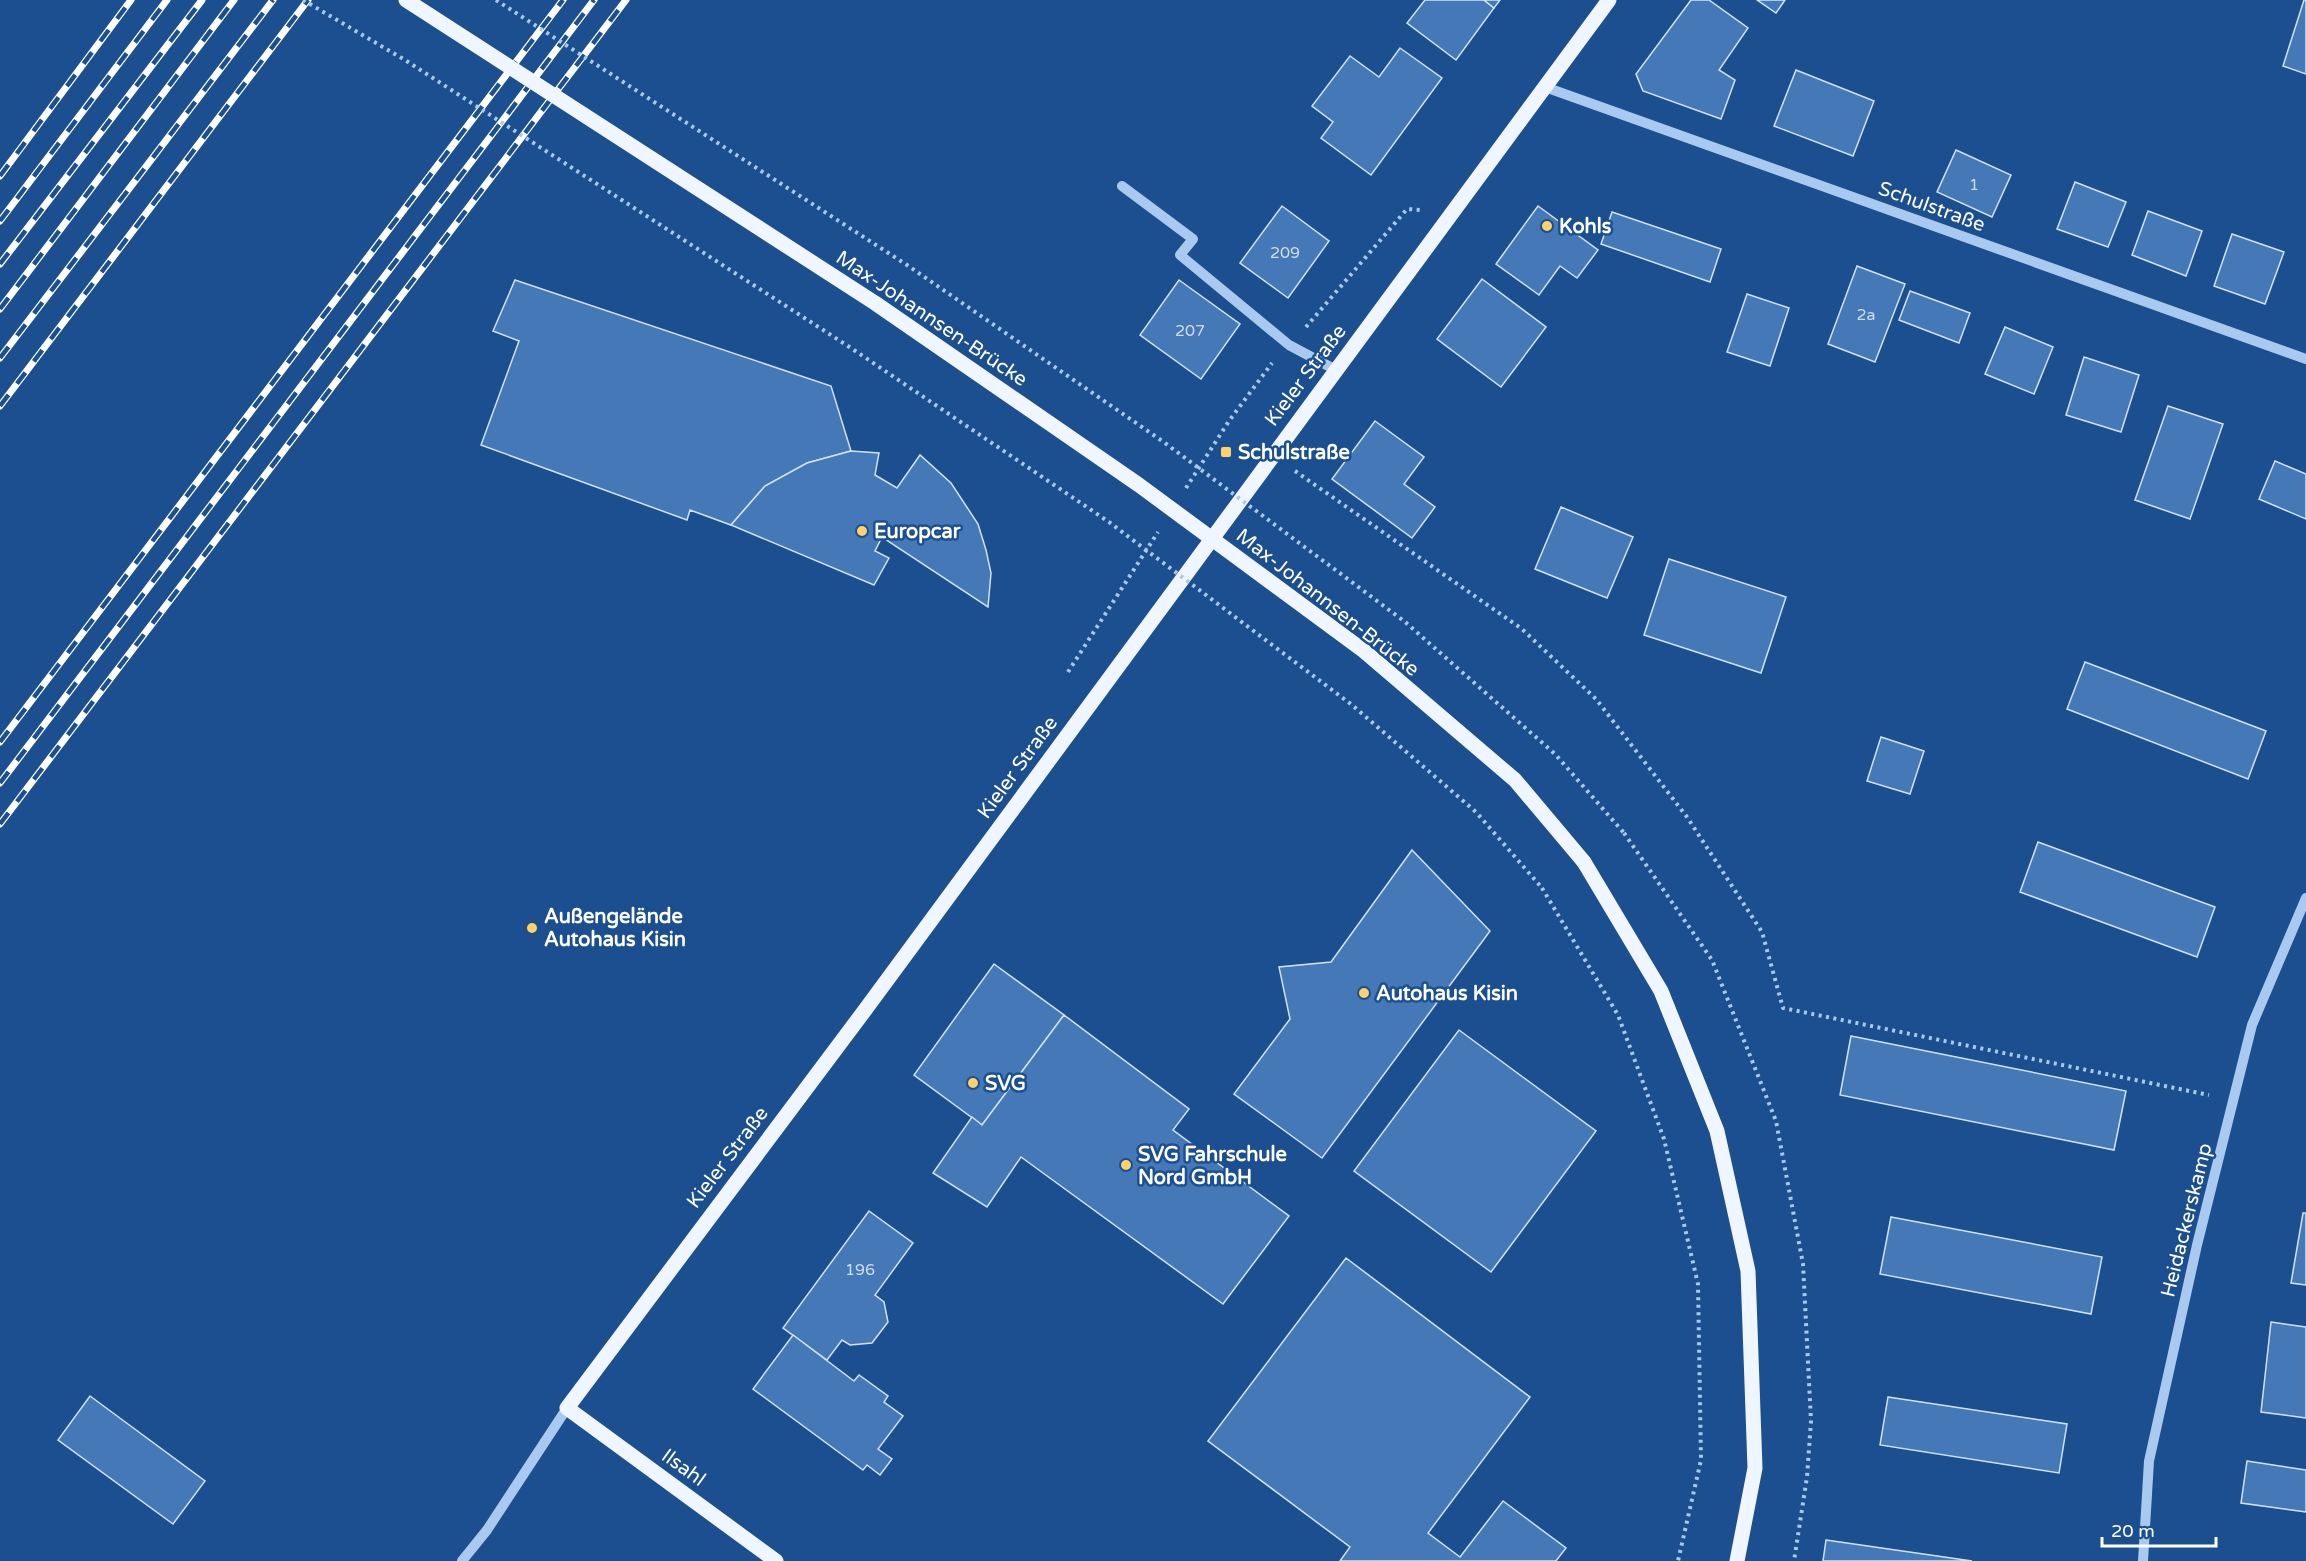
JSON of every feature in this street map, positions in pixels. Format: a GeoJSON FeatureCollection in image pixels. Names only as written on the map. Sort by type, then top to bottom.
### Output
{"type":"FeatureCollection","features":[{"type":"Feature","properties":{"kind":"main road","name":"Max-Johannsen-Brücke"},"geometry":{"type":"LineString","coordinates":[[406,0],[875,303],[1148,492],[1382,666],[1515,780],[1584,862],[1661,991],[1717,1131],[1748,1271],[1755,1468],[1737,1561]]}},
{"type":"Feature","properties":{"kind":"main road","name":"Kieler Straße"},"geometry":{"type":"LineString","coordinates":[[567,1408],[865,1010],[1609,0]]}},
{"type":"Feature","properties":{"kind":"main road","name":"Ilsahl"},"geometry":{"type":"LineString","coordinates":[[567,1408],[776,1561]]}},
{"type":"Feature","properties":{"kind":"street","name":"Schulstraße"},"geometry":{"type":"LineString","coordinates":[[1545,87],[2306,359]]}},
{"type":"Feature","properties":{"kind":"street"},"geometry":{"type":"LineString","coordinates":[[1122,186],[1193,239],[1180,255],[1289,345],[1336,370]]}},
{"type":"Feature","properties":{"kind":"street","name":"Heidackerskamp"},"geometry":{"type":"LineString","coordinates":[[2143,1561],[2149,1461],[2197,1245],[2252,1025],[2306,898]]}},
{"type":"Feature","properties":{"kind":"street","name":"Kieler Straße"},"geometry":{"type":"LineString","coordinates":[[462,1561],[487,1530],[567,1408]]}},
{"type":"Feature","properties":{"kind":"path"},"geometry":{"type":"LineString","coordinates":[[303,0],[405,60],[841,342],[1109,522],[1352,705],[1476,812],[1542,888],[1618,1015],[1664,1139],[1698,1284],[1701,1460],[1678,1561]]}},
{"type":"Feature","properties":{"kind":"path"},"geometry":{"type":"LineString","coordinates":[[496,0],[907,265],[1174,450],[1404,621],[1555,754],[1624,833],[1712,960],[1776,1121],[1803,1264],[1811,1421],[1807,1477],[1794,1561]]}},
{"type":"Feature","properties":{"kind":"path"},"geometry":{"type":"LineString","coordinates":[[1184,491],[1229,421],[1271,365],[1338,293],[1407,209],[1452,213]]}},
{"type":"Feature","properties":{"kind":"path"},"geometry":{"type":"LineString","coordinates":[[1273,455],[1522,630],[1596,699],[1687,817],[1762,932],[1783,1008],[2234,1100]]}},
{"type":"Feature","properties":{"kind":"path"},"geometry":{"type":"LineString","coordinates":[[1068,672],[1165,521]]}},
{"type":"Feature","properties":{"kind":"building"},"geometry":{"type":"Polygon","coordinates":[[[1425,0],[1484,0],[1494,8],[1456,60],[1407,23],[1425,0]]]}},
{"type":"Feature","properties":{"kind":"building"},"geometry":{"type":"Polygon","coordinates":[[[1484,0],[1500,0],[1494,8],[1484,0]]]}},
{"type":"Feature","properties":{"kind":"building"},"geometry":{"type":"Polygon","coordinates":[[[1691,0],[1709,0],[1748,28],[1719,70],[1735,80],[1721,119],[1643,91],[1636,74],[1691,0]]]}},
{"type":"Feature","properties":{"kind":"building"},"geometry":{"type":"Polygon","coordinates":[[[1757,0],[1785,0],[1776,13],[1757,0]]]}},
{"type":"Feature","properties":{"kind":"building"},"geometry":{"type":"Polygon","coordinates":[[[2304,0],[2306,0],[2306,74],[2283,66],[2304,0]]]}},
{"type":"Feature","properties":{"kind":"building"},"geometry":{"type":"Polygon","coordinates":[[[1400,48],[1442,78],[1371,175],[1321,138],[1333,122],[1312,106],[1350,56],[1379,77],[1400,48]]]}},
{"type":"Feature","properties":{"kind":"building"},"geometry":{"type":"Polygon","coordinates":[[[1796,70],[1874,101],[1853,156],[1774,126],[1796,70]]]}},
{"type":"Feature","properties":{"kind":"building"},"geometry":{"type":"Polygon","coordinates":[[[1956,150],[2011,175],[1992,217],[1937,192],[1956,150]]]}},
{"type":"Feature","properties":{"kind":"building"},"geometry":{"type":"Polygon","coordinates":[[[2075,182],[2126,202],[2108,247],[2057,229],[2075,182]]]}},
{"type":"Feature","properties":{"kind":"building"},"geometry":{"type":"Polygon","coordinates":[[[1282,206],[1329,241],[1288,298],[1240,263],[1282,206]]]}},
{"type":"Feature","properties":{"kind":"building"},"geometry":{"type":"Polygon","coordinates":[[[1538,206],[1598,250],[1577,278],[1560,266],[1539,295],[1496,264],[1538,206]]]}},
{"type":"Feature","properties":{"kind":"building"},"geometry":{"type":"Polygon","coordinates":[[[2148,211],[2202,231],[2186,276],[2132,255],[2148,211]]]}},
{"type":"Feature","properties":{"kind":"building"},"geometry":{"type":"Polygon","coordinates":[[[1612,212],[1721,249],[1710,282],[1601,244],[1612,212]]]}},
{"type":"Feature","properties":{"kind":"building"},"geometry":{"type":"Polygon","coordinates":[[[2232,234],[2284,252],[2265,304],[2214,286],[2232,234]]]}},
{"type":"Feature","properties":{"kind":"building"},"geometry":{"type":"Polygon","coordinates":[[[1857,266],[1905,284],[1875,362],[1828,344],[1857,266]]]}},
{"type":"Feature","properties":{"kind":"building"},"geometry":{"type":"Polygon","coordinates":[[[1482,279],[1546,327],[1501,387],[1437,339],[1482,279]]]}},
{"type":"Feature","properties":{"kind":"building"},"geometry":{"type":"Polygon","coordinates":[[[515,280],[831,386],[851,451],[807,463],[765,486],[731,525],[690,510],[687,520],[481,445],[519,341],[493,331],[515,280]]]}},
{"type":"Feature","properties":{"kind":"building"},"geometry":{"type":"Polygon","coordinates":[[[1179,280],[1240,324],[1201,379],[1140,335],[1179,280]]]}},
{"type":"Feature","properties":{"kind":"building"},"geometry":{"type":"Polygon","coordinates":[[[1910,291],[1970,313],[1959,343],[1899,320],[1910,291]]]}},
{"type":"Feature","properties":{"kind":"building"},"geometry":{"type":"Polygon","coordinates":[[[1747,294],[1789,308],[1770,366],[1727,352],[1747,294]]]}},
{"type":"Feature","properties":{"kind":"building"},"geometry":{"type":"Polygon","coordinates":[[[2005,327],[2053,347],[2034,394],[1985,374],[2005,327]]]}},
{"type":"Feature","properties":{"kind":"building"},"geometry":{"type":"Polygon","coordinates":[[[2084,357],[2139,375],[2121,432],[2066,415],[2084,357]]]}},
{"type":"Feature","properties":{"kind":"building"},"geometry":{"type":"Polygon","coordinates":[[[2168,406],[2223,424],[2190,519],[2135,500],[2168,406]]]}},
{"type":"Feature","properties":{"kind":"building"},"geometry":{"type":"Polygon","coordinates":[[[1375,421],[1424,457],[1404,484],[1435,507],[1412,538],[1332,479],[1375,421]]]}},
{"type":"Feature","properties":{"kind":"building","name":"Europcar"},"geometry":{"type":"Polygon","coordinates":[[[851,451],[879,453],[875,475],[897,488],[920,455],[951,483],[978,524],[986,550],[991,573],[988,607],[882,537],[875,551],[889,558],[874,585],[731,525],[765,486],[807,463],[851,451]]]}},
{"type":"Feature","properties":{"kind":"building"},"geometry":{"type":"Polygon","coordinates":[[[2275,461],[2306,474],[2306,519],[2259,499],[2275,461]]]}},
{"type":"Feature","properties":{"kind":"building"},"geometry":{"type":"Polygon","coordinates":[[[1561,507],[1633,537],[1607,598],[1535,569],[1561,507]]]}},
{"type":"Feature","properties":{"kind":"building"},"geometry":{"type":"Polygon","coordinates":[[[1669,559],[1786,597],[1761,673],[1644,635],[1669,559]]]}},
{"type":"Feature","properties":{"kind":"building"},"geometry":{"type":"Polygon","coordinates":[[[2085,662],[2266,731],[2248,779],[2067,709],[2085,662]]]}},
{"type":"Feature","properties":{"kind":"building"},"geometry":{"type":"Polygon","coordinates":[[[1881,737],[1924,751],[1910,794],[1867,781],[1881,737]]]}},
{"type":"Feature","properties":{"kind":"building"},"geometry":{"type":"Polygon","coordinates":[[[2038,842],[2215,907],[2197,957],[2020,892],[2038,842]]]}},
{"type":"Feature","properties":{"kind":"building","name":"Autohaus Kisin"},"geometry":{"type":"Polygon","coordinates":[[[1412,850],[1490,931],[1322,1158],[1234,1094],[1290,1019],[1279,967],[1331,962],[1412,850]]]}},
{"type":"Feature","properties":{"kind":"building"},"geometry":{"type":"Polygon","coordinates":[[[994,964],[1064,1015],[982,1125],[914,1075],[994,964]]]}},
{"type":"Feature","properties":{"kind":"building","name":"SVG Fahrschule Nord GmbH"},"geometry":{"type":"Polygon","coordinates":[[[1064,1015],[1189,1109],[1173,1130],[1289,1216],[1223,1304],[1021,1157],[987,1207],[933,1173],[972,1117],[982,1125],[1064,1015]]]}},
{"type":"Feature","properties":{"kind":"building"},"geometry":{"type":"Polygon","coordinates":[[[1459,1030],[1596,1131],[1491,1272],[1354,1171],[1459,1030]]]}},
{"type":"Feature","properties":{"kind":"building"},"geometry":{"type":"Polygon","coordinates":[[[1851,1036],[2126,1091],[2114,1150],[1840,1095],[1851,1036]]]}},
{"type":"Feature","properties":{"kind":"building"},"geometry":{"type":"Polygon","coordinates":[[[869,1211],[913,1243],[875,1295],[884,1302],[888,1322],[872,1343],[850,1345],[842,1340],[827,1360],[783,1328],[869,1211]]]}},
{"type":"Feature","properties":{"kind":"building"},"geometry":{"type":"Polygon","coordinates":[[[2303,1213],[2306,1213],[2306,1285],[2291,1283],[2303,1213]]]}},
{"type":"Feature","properties":{"kind":"building"},"geometry":{"type":"Polygon","coordinates":[[[1891,1217],[2102,1257],[2091,1314],[1880,1274],[1891,1217]]]}},
{"type":"Feature","properties":{"kind":"building"},"geometry":{"type":"Polygon","coordinates":[[[1346,1258],[1530,1397],[1428,1533],[1460,1557],[1503,1501],[1566,1548],[1556,1561],[1340,1561],[1350,1547],[1208,1441],[1346,1258]]]}},
{"type":"Feature","properties":{"kind":"building"},"geometry":{"type":"Polygon","coordinates":[[[2271,1322],[2306,1327],[2306,1418],[2261,1412],[2271,1322]]]}},
{"type":"Feature","properties":{"kind":"building"},"geometry":{"type":"Polygon","coordinates":[[[793,1335],[854,1381],[859,1375],[888,1396],[884,1402],[903,1416],[878,1449],[892,1459],[880,1475],[867,1465],[863,1470],[753,1389],[793,1335]]]}},
{"type":"Feature","properties":{"kind":"building"},"geometry":{"type":"Polygon","coordinates":[[[90,1396],[205,1481],[173,1524],[58,1440],[90,1396]]]}},
{"type":"Feature","properties":{"kind":"building"},"geometry":{"type":"Polygon","coordinates":[[[1888,1397],[2067,1424],[2059,1473],[1880,1445],[1888,1397]]]}},
{"type":"Feature","properties":{"kind":"building"},"geometry":{"type":"Polygon","coordinates":[[[2247,1461],[2306,1470],[2306,1512],[2241,1503],[2247,1461]]]}},
{"type":"Feature","properties":{"kind":"building"},"geometry":{"type":"Polygon","coordinates":[[[1826,1540],[1972,1561],[1823,1561],[1826,1540]]]}},
{"type":"Feature","properties":{"kind":"railway"},"geometry":{"type":"LineString","coordinates":[[0,176],[131,0]]}},
{"type":"Feature","properties":{"kind":"railway"},"geometry":{"type":"LineString","coordinates":[[0,221],[167,0]]}},
{"type":"Feature","properties":{"kind":"railway"},"geometry":{"type":"LineString","coordinates":[[0,264],[202,0]]}},
{"type":"Feature","properties":{"kind":"railway"},"geometry":{"type":"LineString","coordinates":[[0,309],[234,0]]}},
{"type":"Feature","properties":{"kind":"railway"},"geometry":{"type":"LineString","coordinates":[[0,358],[273,0]]}},
{"type":"Feature","properties":{"kind":"railway"},"geometry":{"type":"LineString","coordinates":[[0,406],[308,0]]}},
{"type":"Feature","properties":{"kind":"railway"},"geometry":{"type":"LineString","coordinates":[[0,742],[563,0]]}},
{"type":"Feature","properties":{"kind":"railway"},"geometry":{"type":"LineString","coordinates":[[0,783],[594,0]]}},
{"type":"Feature","properties":{"kind":"railway"},"geometry":{"type":"LineString","coordinates":[[0,824],[626,0]]}},
{"type":"Feature","properties":{"kind":"place","name":"Kohls"},"geometry":{"type":"Point","coordinates":[1547,226]}},
{"type":"Feature","properties":{"kind":"place","name":"Schulstraße"},"geometry":{"type":"Point","coordinates":[1226,452]}},
{"type":"Feature","properties":{"kind":"place","name":"Europcar"},"geometry":{"type":"Point","coordinates":[862,531]}},
{"type":"Feature","properties":{"kind":"place","name":"Außengelände Autohaus Kisin"},"geometry":{"type":"Point","coordinates":[532,928]}},
{"type":"Feature","properties":{"kind":"place","name":"Autohaus Kisin"},"geometry":{"type":"Point","coordinates":[1364,993]}},
{"type":"Feature","properties":{"kind":"place","name":"SVG"},"geometry":{"type":"Point","coordinates":[973,1083]}},
{"type":"Feature","properties":{"kind":"place","name":"SVG Fahrschule Nord GmbH"},"geometry":{"type":"Point","coordinates":[1126,1165]}}]}
